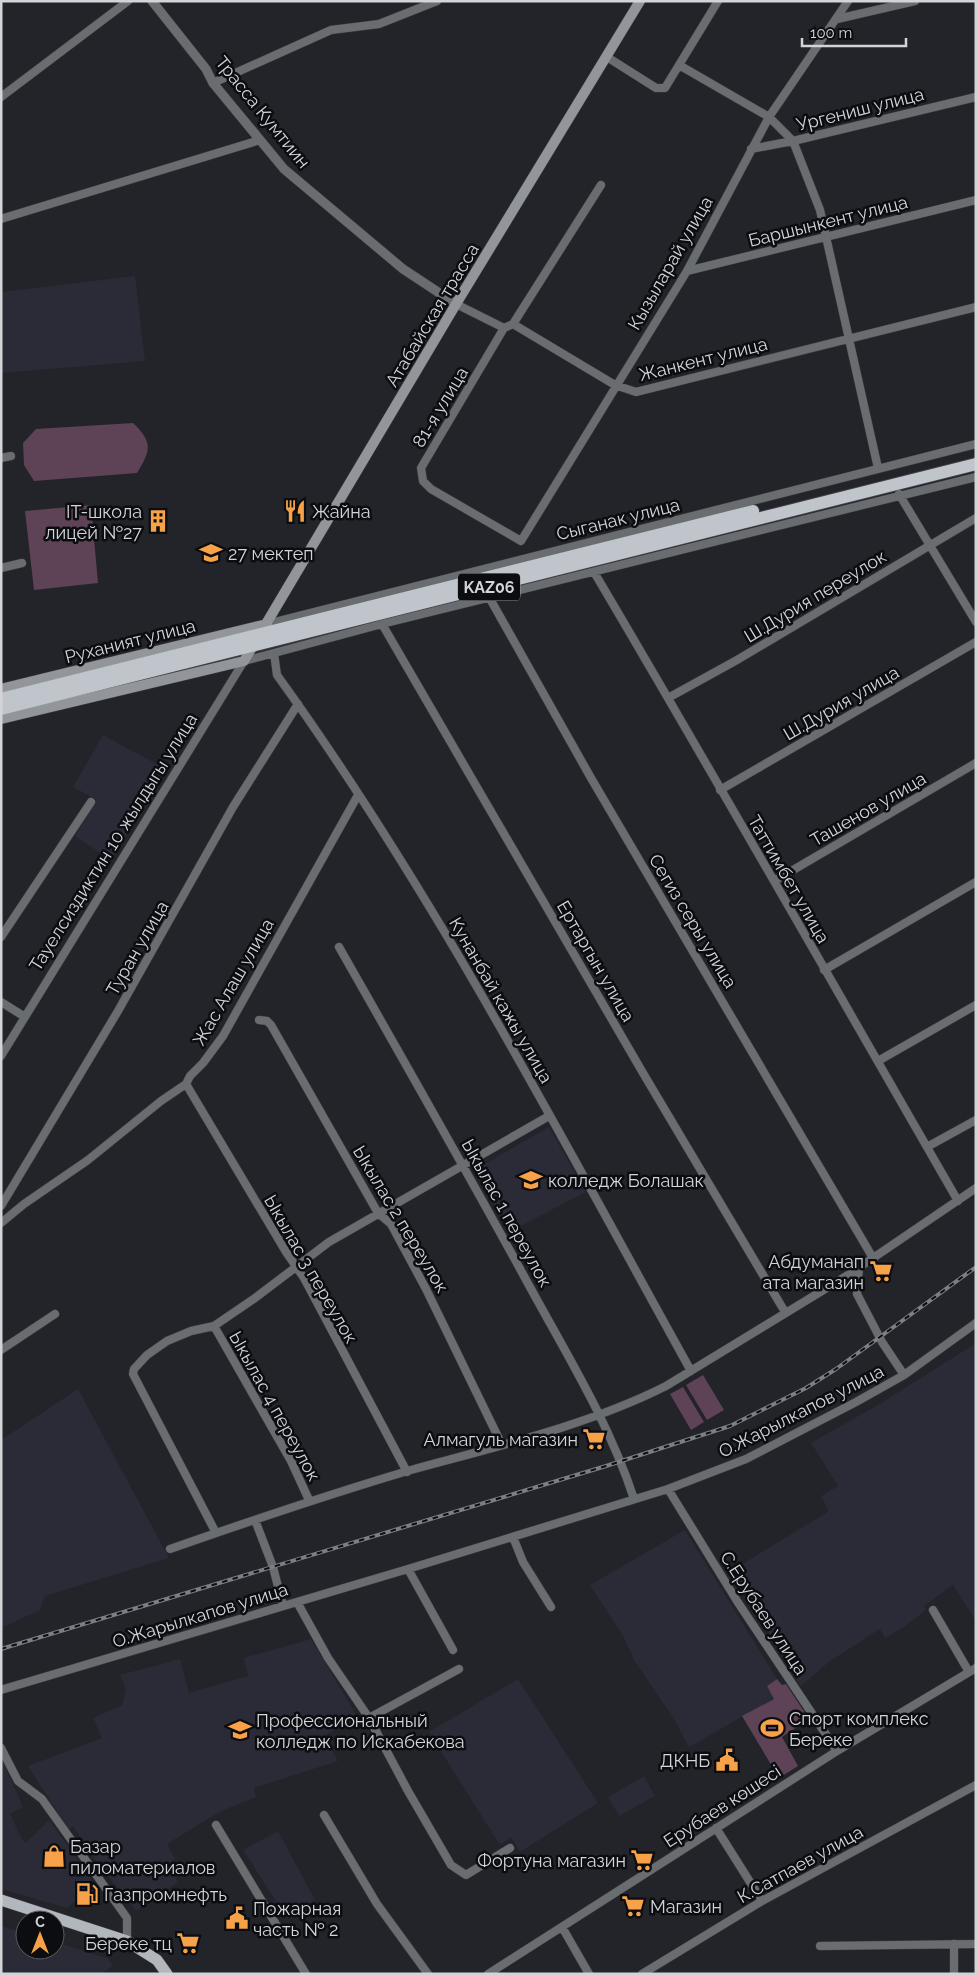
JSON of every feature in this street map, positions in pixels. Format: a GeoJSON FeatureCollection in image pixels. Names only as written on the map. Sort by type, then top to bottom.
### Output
{"type":"FeatureCollection","features":[{"type":"Feature","properties":{"kind":"highway","name":"KАZ06"},"geometry":{"type":"LineString","coordinates":[[1,699],[264,629],[976,456]]}},
{"type":"Feature","properties":{"kind":"highway","name":"KАZ06"},"geometry":{"type":"LineString","coordinates":[[3,715],[253,646],[976,464]]}},
{"type":"Feature","properties":{"kind":"main road","name":"Атабайская трасса"},"geometry":{"type":"LineString","coordinates":[[253,646],[456,304],[640,1]]}},
{"type":"Feature","properties":{"kind":"main road","name":"Руханият улица"},"geometry":{"type":"LineString","coordinates":[[1,689],[264,629]]}},
{"type":"Feature","properties":{"kind":"main road","name":"Тауелсиздиктин 10 жылдыгы улица"},"geometry":{"type":"LineString","coordinates":[[244,661],[253,646]]}},
{"type":"Feature","properties":{"kind":"main road"},"geometry":{"type":"LineString","coordinates":[[3,715],[244,661]]}},
{"type":"Feature","properties":{"kind":"main road"},"geometry":{"type":"LineString","coordinates":[[1,1900],[127,1940],[156,1960],[167,1974]]}},
{"type":"Feature","properties":{"kind":"street"},"geometry":{"type":"LineString","coordinates":[[1,97],[128,1]]}},
{"type":"Feature","properties":{"kind":"street","name":"Трасса Кумтиин"},"geometry":{"type":"LineString","coordinates":[[152,1],[206,69],[213,82],[284,169],[403,269],[456,304]]}},
{"type":"Feature","properties":{"kind":"street"},"geometry":{"type":"LineString","coordinates":[[213,82],[331,30],[379,24],[437,1]]}},
{"type":"Feature","properties":{"kind":"street"},"geometry":{"type":"LineString","coordinates":[[606,57],[656,88],[665,88],[718,1]]}},
{"type":"Feature","properties":{"kind":"street","name":"Кызыларай улица"},"geometry":{"type":"LineString","coordinates":[[521,541],[615,385],[687,271],[769,117],[848,1]]}},
{"type":"Feature","properties":{"kind":"street"},"geometry":{"type":"LineString","coordinates":[[837,19],[915,1]]}},
{"type":"Feature","properties":{"kind":"street"},"geometry":{"type":"LineString","coordinates":[[679,65],[769,117],[793,141],[820,210],[878,468]]}},
{"type":"Feature","properties":{"kind":"street","name":"Ургениш улица"},"geometry":{"type":"LineString","coordinates":[[751,149],[793,141],[976,97]]}},
{"type":"Feature","properties":{"kind":"street"},"geometry":{"type":"LineString","coordinates":[[1,219],[260,140]]}},
{"type":"Feature","properties":{"kind":"street"},"geometry":{"type":"LineString","coordinates":[[456,304],[504,328],[513,324],[601,185]]}},
{"type":"Feature","properties":{"kind":"street","name":"Баршынкент улица"},"geometry":{"type":"LineString","coordinates":[[687,271],[976,200]]}},
{"type":"Feature","properties":{"kind":"street","name":"Жанкент улица"},"geometry":{"type":"LineString","coordinates":[[513,324],[615,385],[636,392],[976,307]]}},
{"type":"Feature","properties":{"kind":"street","name":"81-я улица"},"geometry":{"type":"LineString","coordinates":[[504,328],[421,468],[423,481],[431,489],[521,541]]}},
{"type":"Feature","properties":{"kind":"street","name":"Сыганак улица"},"geometry":{"type":"LineString","coordinates":[[264,629],[976,444]]}},
{"type":"Feature","properties":{"kind":"street"},"geometry":{"type":"LineString","coordinates":[[1,458],[11,456]]}},
{"type":"Feature","properties":{"kind":"street"},"geometry":{"type":"LineString","coordinates":[[244,661],[382,624],[899,494],[976,477]]}},
{"type":"Feature","properties":{"kind":"street"},"geometry":{"type":"LineString","coordinates":[[899,494],[976,622]]}},
{"type":"Feature","properties":{"kind":"street","name":"Ш.Дурия переулок"},"geometry":{"type":"LineString","coordinates":[[668,698],[737,660],[976,518]]}},
{"type":"Feature","properties":{"kind":"street"},"geometry":{"type":"LineString","coordinates":[[1,568],[22,563]]}},
{"type":"Feature","properties":{"kind":"street","name":"Таттимбет улица"},"geometry":{"type":"LineString","coordinates":[[594,572],[720,790],[776,880],[824,970],[958,1201]]}},
{"type":"Feature","properties":{"kind":"street","name":"Сегиз серы улица"},"geometry":{"type":"LineString","coordinates":[[490,597],[596,787],[873,1258]]}},
{"type":"Feature","properties":{"kind":"street","name":"Ертаргын улица"},"geometry":{"type":"LineString","coordinates":[[382,624],[643,1073],[785,1312]]}},
{"type":"Feature","properties":{"kind":"street","name":"Ш.Дурия улица"},"geometry":{"type":"LineString","coordinates":[[720,790],[976,642]]}},
{"type":"Feature","properties":{"kind":"street","name":"Кунанбай кажы улица"},"geometry":{"type":"LineString","coordinates":[[274,653],[277,675],[420,889],[483,997],[691,1371]]}},
{"type":"Feature","properties":{"kind":"street","name":"Тауелсиздиктин 10 жылдыгы улица"},"geometry":{"type":"LineString","coordinates":[[1,1056],[244,661]]}},
{"type":"Feature","properties":{"kind":"street","name":"Туран улица"},"geometry":{"type":"LineString","coordinates":[[1,1206],[118,1011],[233,807],[298,704]]}},
{"type":"Feature","properties":{"kind":"street"},"geometry":{"type":"LineString","coordinates":[[1,727],[3,715]]}},
{"type":"Feature","properties":{"kind":"street","name":"Ташенов улица"},"geometry":{"type":"LineString","coordinates":[[776,880],[976,763]]}},
{"type":"Feature","properties":{"kind":"street","name":"Жас Алаш улица"},"geometry":{"type":"LineString","coordinates":[[1,1223],[24,1204],[88,1160],[161,1101],[186,1084],[190,1076],[203,1063],[223,1036],[358,795]]}},
{"type":"Feature","properties":{"kind":"street"},"geometry":{"type":"LineString","coordinates":[[1,938],[90,802]]}},
{"type":"Feature","properties":{"kind":"street"},"geometry":{"type":"LineString","coordinates":[[824,970],[976,882]]}},
{"type":"Feature","properties":{"kind":"street","name":"Ыкылас 1 переулок"},"geometry":{"type":"LineString","coordinates":[[339,947],[464,1165],[600,1414],[623,1466],[634,1499]]}},
{"type":"Feature","properties":{"kind":"street"},"geometry":{"type":"LineString","coordinates":[[1,1002],[25,1017]]}},
{"type":"Feature","properties":{"kind":"street"},"geometry":{"type":"LineString","coordinates":[[878,1061],[976,1004]]}},
{"type":"Feature","properties":{"kind":"street","name":"Ыкылас 2 переулок"},"geometry":{"type":"LineString","coordinates":[[259,1020],[267,1021],[271,1025],[378,1213],[391,1224],[426,1289],[502,1444]]}},
{"type":"Feature","properties":{"kind":"street","name":"Ыкылас 3 переулок"},"geometry":{"type":"LineString","coordinates":[[186,1084],[295,1266],[407,1472]]}},
{"type":"Feature","properties":{"kind":"street"},"geometry":{"type":"LineString","coordinates":[[216,1533],[179,1465],[133,1372],[147,1355],[167,1341],[191,1331],[214,1326],[256,1298],[295,1266],[329,1242],[549,1116]]}},
{"type":"Feature","properties":{"kind":"street"},"geometry":{"type":"LineString","coordinates":[[927,1147],[976,1120]]}},
{"type":"Feature","properties":{"kind":"street"},"geometry":{"type":"LineString","coordinates":[[170,1549],[309,1500],[502,1444],[636,1401],[691,1371],[859,1268],[976,1188]]}},
{"type":"Feature","properties":{"kind":"street"},"geometry":{"type":"LineString","coordinates":[[859,1268],[857,1294],[882,1342],[904,1375]]}},
{"type":"Feature","properties":{"kind":"street"},"geometry":{"type":"LineString","coordinates":[[1,1350],[55,1314]]}},
{"type":"Feature","properties":{"kind":"street","name":"О.Жарылкапов улица"},"geometry":{"type":"LineString","coordinates":[[1,1690],[408,1569],[668,1489],[746,1459],[904,1375],[976,1323]]}},
{"type":"Feature","properties":{"kind":"street","name":"Ыкылас 4 переулок"},"geometry":{"type":"LineString","coordinates":[[214,1326],[291,1461],[309,1500]]}},
{"type":"Feature","properties":{"kind":"street","name":"С.Ерубаев улица"},"geometry":{"type":"LineString","coordinates":[[668,1489],[737,1601],[837,1751]]}},
{"type":"Feature","properties":{"kind":"street"},"geometry":{"type":"LineString","coordinates":[[254,1520],[273,1567],[283,1606]]}},
{"type":"Feature","properties":{"kind":"street"},"geometry":{"type":"LineString","coordinates":[[513,1537],[523,1562],[551,1607]]}},
{"type":"Feature","properties":{"kind":"street"},"geometry":{"type":"LineString","coordinates":[[408,1569],[453,1650]]}},
{"type":"Feature","properties":{"kind":"street"},"geometry":{"type":"LineString","coordinates":[[297,1602],[328,1658],[369,1718],[408,1791],[451,1865],[466,1875],[510,1848]]}},
{"type":"Feature","properties":{"kind":"street"},"geometry":{"type":"LineString","coordinates":[[932,1610],[972,1670]]}},
{"type":"Feature","properties":{"kind":"street"},"geometry":{"type":"LineString","coordinates":[[369,1718],[459,1669]]}},
{"type":"Feature","properties":{"kind":"street","name":"Ерубаев көшесі"},"geometry":{"type":"LineString","coordinates":[[488,1974],[837,1751],[972,1670]]}},
{"type":"Feature","properties":{"kind":"street"},"geometry":{"type":"LineString","coordinates":[[1,1748],[18,1780],[42,1798],[127,1918],[127,1940]]}},
{"type":"Feature","properties":{"kind":"street","name":"К.Сатпаев улица"},"geometry":{"type":"LineString","coordinates":[[642,1974],[762,1901],[976,1785]]}},
{"type":"Feature","properties":{"kind":"street"},"geometry":{"type":"LineString","coordinates":[[324,1816],[377,1904],[428,1974]]}},
{"type":"Feature","properties":{"kind":"street"},"geometry":{"type":"LineString","coordinates":[[216,1825],[306,1974]]}},
{"type":"Feature","properties":{"kind":"street"},"geometry":{"type":"LineString","coordinates":[[716,1828],[762,1901]]}},
{"type":"Feature","properties":{"kind":"street"},"geometry":{"type":"LineString","coordinates":[[562,1927],[589,1974]]}},
{"type":"Feature","properties":{"kind":"street"},"geometry":{"type":"LineString","coordinates":[[954,1944],[954,1974]]}},
{"type":"Feature","properties":{"kind":"street"},"geometry":{"type":"LineString","coordinates":[[820,1946],[976,1944]]}},
{"type":"Feature","properties":{"kind":"shaded area"},"geometry":{"type":"Polygon","coordinates":[[[135,276],[145,361],[2,373],[1,292],[135,276]]]}},
{"type":"Feature","properties":{"kind":"shaded area"},"geometry":{"type":"Polygon","coordinates":[[[133,423],[144,436],[148,447],[145,458],[137,473],[34,481],[24,465],[23,443],[36,429],[133,423]]]}},
{"type":"Feature","properties":{"kind":"shaded area"},"geometry":{"type":"Polygon","coordinates":[[[91,505],[98,583],[34,590],[25,511],[91,505]]]}},
{"type":"Feature","properties":{"kind":"shaded area"},"geometry":{"type":"Polygon","coordinates":[[[103,735],[166,769],[111,860],[75,836],[97,800],[73,787],[103,735]]]}},
{"type":"Feature","properties":{"kind":"shaded area","name":"колледж Болашак"},"geometry":{"type":"Polygon","coordinates":[[[549,1127],[586,1192],[509,1232],[476,1169],[549,1127]]]}},
{"type":"Feature","properties":{"kind":"shaded area"},"geometry":{"type":"Polygon","coordinates":[[[976,1343],[976,1621],[953,1585],[924,1606],[926,1610],[905,1626],[885,1638],[880,1629],[830,1661],[801,1686],[731,1571],[829,1511],[821,1496],[838,1486],[811,1443],[883,1402],[976,1343]]]}},
{"type":"Feature","properties":{"kind":"shaded area"},"geometry":{"type":"Polygon","coordinates":[[[703,1375],[724,1410],[707,1420],[686,1385],[703,1375]]]}},
{"type":"Feature","properties":{"kind":"shaded area"},"geometry":{"type":"Polygon","coordinates":[[[683,1387],[704,1422],[691,1430],[670,1394],[683,1387]]]}},
{"type":"Feature","properties":{"kind":"shaded area"},"geometry":{"type":"Polygon","coordinates":[[[78,1389],[169,1558],[45,1596],[40,1610],[1,1628],[1,1440],[78,1389]]]}},
{"type":"Feature","properties":{"kind":"shaded area"},"geometry":{"type":"Polygon","coordinates":[[[685,1530],[777,1679],[767,1686],[775,1698],[689,1747],[674,1719],[634,1660],[623,1636],[590,1585],[685,1530]]]}},
{"type":"Feature","properties":{"kind":"shaded area"},"geometry":{"type":"Polygon","coordinates":[[[311,1639],[357,1716],[324,1736],[338,1761],[254,1788],[256,1797],[221,1811],[167,1844],[175,1859],[167,1865],[178,1882],[136,1911],[95,1860],[73,1826],[69,1830],[28,1766],[102,1738],[93,1718],[122,1705],[126,1690],[120,1675],[180,1659],[189,1693],[248,1676],[244,1658],[311,1639]]]}},
{"type":"Feature","properties":{"kind":"shaded area"},"geometry":{"type":"Polygon","coordinates":[[[518,1679],[598,1803],[520,1852],[511,1837],[500,1845],[429,1732],[518,1679]]]}},
{"type":"Feature","properties":{"kind":"shaded area","name":"Спорт комплекс Береке"},"geometry":{"type":"Polygon","coordinates":[[[777,1679],[782,1685],[786,1684],[809,1719],[782,1737],[798,1766],[779,1778],[742,1716],[774,1699],[767,1686],[777,1679]]]}},
{"type":"Feature","properties":{"kind":"shaded area"},"geometry":{"type":"Polygon","coordinates":[[[1,1756],[23,1807],[10,1814],[22,1839],[26,1843],[49,1820],[90,1876],[94,1895],[78,1899],[67,1908],[1,1889],[1,1756]]]}},
{"type":"Feature","properties":{"kind":"shaded area"},"geometry":{"type":"Polygon","coordinates":[[[644,1776],[655,1796],[619,1816],[608,1797],[644,1776]]]}},
{"type":"Feature","properties":{"kind":"shaded area"},"geometry":{"type":"Polygon","coordinates":[[[278,1831],[315,1900],[287,1918],[243,1850],[278,1831]]]}},
{"type":"Feature","properties":{"kind":"shaded area"},"geometry":{"type":"Polygon","coordinates":[[[1,1926],[15,1930],[15,1960],[65,1960],[65,1945],[107,1958],[113,1966],[101,1974],[1,1974],[1,1926]]]}},
{"type":"Feature","properties":{"kind":"railway"},"geometry":{"type":"LineString","coordinates":[[1,1649],[606,1466],[730,1426],[806,1388],[836,1369],[976,1267]]}},
{"type":"Feature","properties":{"kind":"place","name":"Жайна"},"geometry":{"type":"Point","coordinates":[295,511]}},
{"type":"Feature","properties":{"kind":"place","name":"IT-школа лицей №27"},"geometry":{"type":"Point","coordinates":[158,521]}},
{"type":"Feature","properties":{"kind":"place","name":"27 мектеп"},"geometry":{"type":"Point","coordinates":[211,553]}},
{"type":"Feature","properties":{"kind":"place","name":"колледж Болашак"},"geometry":{"type":"Point","coordinates":[531,1180]}},
{"type":"Feature","properties":{"kind":"place","name":"Абдуманап ата магазин"},"geometry":{"type":"Point","coordinates":[881,1271]}},
{"type":"Feature","properties":{"kind":"place","name":"Алмагуль магазин"},"geometry":{"type":"Point","coordinates":[594,1439]}},
{"type":"Feature","properties":{"kind":"place","name":"Спорт комплекс Береке"},"geometry":{"type":"Point","coordinates":[772,1728]}},
{"type":"Feature","properties":{"kind":"place","name":"Профессиональный колледж по Искабекова"},"geometry":{"type":"Point","coordinates":[240,1730]}},
{"type":"Feature","properties":{"kind":"place","name":"ДКНБ"},"geometry":{"type":"Point","coordinates":[727,1760]}},
{"type":"Feature","properties":{"kind":"place","name":"Базар пиломатериалов"},"geometry":{"type":"Point","coordinates":[54,1856]}},
{"type":"Feature","properties":{"kind":"place","name":"Фортуна магазин"},"geometry":{"type":"Point","coordinates":[642,1860]}},
{"type":"Feature","properties":{"kind":"place","name":"Газпромнефть"},"geometry":{"type":"Point","coordinates":[87,1894]}},
{"type":"Feature","properties":{"kind":"place","name":"Магазин"},"geometry":{"type":"Point","coordinates":[633,1906]}},
{"type":"Feature","properties":{"kind":"place","name":"Пожарная часть № 2"},"geometry":{"type":"Point","coordinates":[237,1918]}},
{"type":"Feature","properties":{"kind":"place","name":"Береке тц"},"geometry":{"type":"Point","coordinates":[188,1943]}}]}
